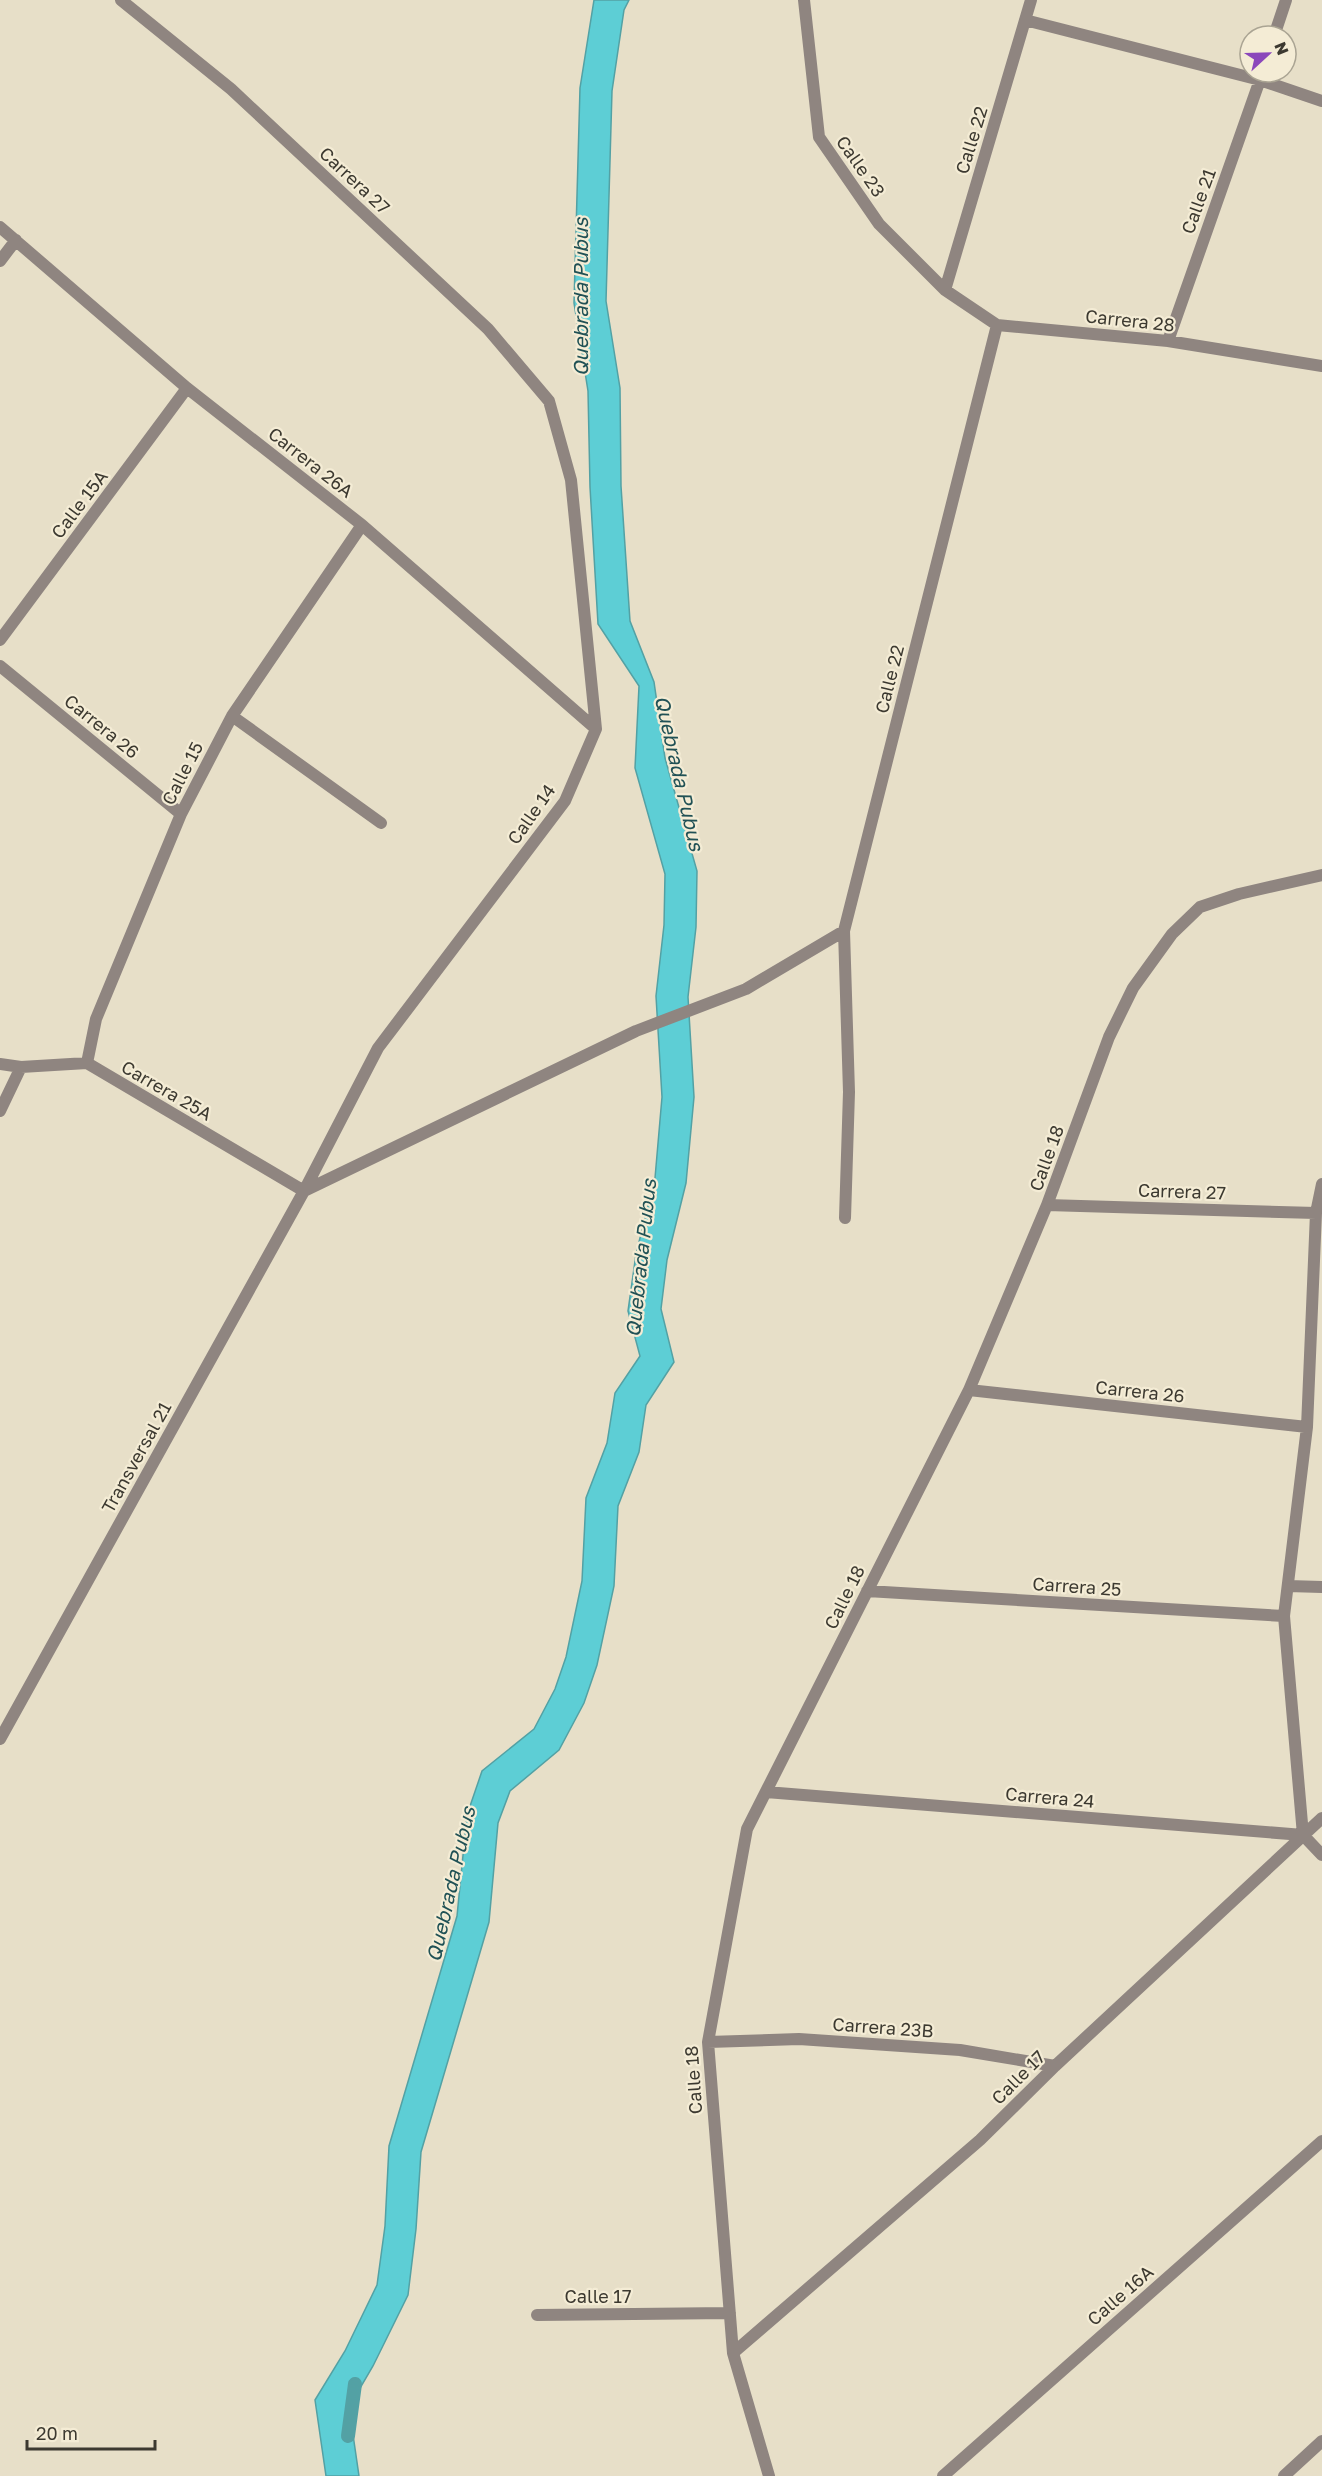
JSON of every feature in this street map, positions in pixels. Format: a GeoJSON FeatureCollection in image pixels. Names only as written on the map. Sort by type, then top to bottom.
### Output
{"type":"FeatureCollection","features":[{"type":"Feature","properties":{"kind":"street","name":"Carrera 27"},"geometry":{"type":"LineString","coordinates":[[121,0],[231,89],[471,313],[488,329],[549,400]]}},
{"type":"Feature","properties":{"kind":"street","name":"Calle 23"},"geometry":{"type":"LineString","coordinates":[[804,0],[819,137],[879,224],[945,290]]}},
{"type":"Feature","properties":{"kind":"street","name":"Calle 22"},"geometry":{"type":"LineString","coordinates":[[945,290],[1031,0]]}},
{"type":"Feature","properties":{"kind":"street"},"geometry":{"type":"LineString","coordinates":[[1278,24],[1286,0]]}},
{"type":"Feature","properties":{"kind":"street"},"geometry":{"type":"LineString","coordinates":[[1025,20],[1238,70]]}},
{"type":"Feature","properties":{"kind":"street","name":"Calle 21"},"geometry":{"type":"LineString","coordinates":[[1168,341],[1259,84]]}},
{"type":"Feature","properties":{"kind":"street"},"geometry":{"type":"LineString","coordinates":[[1281,84],[1322,101]]}},
{"type":"Feature","properties":{"kind":"street","name":"Carrera 26A"},"geometry":{"type":"LineString","coordinates":[[0,227],[188,388],[362,525],[597,729]]}},
{"type":"Feature","properties":{"kind":"street"},"geometry":{"type":"LineString","coordinates":[[0,261],[16,240]]}},
{"type":"Feature","properties":{"kind":"street","name":"Carrera 28"},"geometry":{"type":"LineString","coordinates":[[945,290],[997,325],[1168,341],[1322,366]]}},
{"type":"Feature","properties":{"kind":"street","name":"Calle 22"},"geometry":{"type":"LineString","coordinates":[[845,1218],[849,1092],[844,931],[997,325]]}},
{"type":"Feature","properties":{"kind":"street","name":"Calle 15A"},"geometry":{"type":"LineString","coordinates":[[0,640],[188,388]]}},
{"type":"Feature","properties":{"kind":"street","name":"Calle 14"},"geometry":{"type":"LineString","coordinates":[[304,1191],[378,1048],[565,801],[597,729],[571,480],[549,400]]}},
{"type":"Feature","properties":{"kind":"street","name":"Calle 15"},"geometry":{"type":"LineString","coordinates":[[87,1063],[96,1019],[182,814],[232,716],[362,525]]}},
{"type":"Feature","properties":{"kind":"street","name":"Carrera 26"},"geometry":{"type":"LineString","coordinates":[[0,666],[182,814]]}},
{"type":"Feature","properties":{"kind":"street"},"geometry":{"type":"LineString","coordinates":[[232,716],[381,823]]}},
{"type":"Feature","properties":{"kind":"street","name":"Calle 18"},"geometry":{"type":"LineString","coordinates":[[770,2476],[733,2353],[708,2042],[747,1829],[969,1390],[1047,1205],[1109,1037],[1133,988],[1172,934],[1200,908],[1239,894],[1322,875]]}},
{"type":"Feature","properties":{"kind":"street"},"geometry":{"type":"LineString","coordinates":[[304,1191],[636,1031],[746,989],[844,931]]}},
{"type":"Feature","properties":{"kind":"street"},"geometry":{"type":"LineString","coordinates":[[0,1064],[21,1067],[87,1063]]}},
{"type":"Feature","properties":{"kind":"street","name":"Carrera 25A"},"geometry":{"type":"LineString","coordinates":[[87,1063],[304,1191]]}},
{"type":"Feature","properties":{"kind":"street"},"geometry":{"type":"LineString","coordinates":[[0,1112],[21,1067]]}},
{"type":"Feature","properties":{"kind":"street"},"geometry":{"type":"LineString","coordinates":[[1322,1184],[1316,1213],[1316,1372],[1284,1616],[1303,1835],[1322,1855]]}},
{"type":"Feature","properties":{"kind":"street","name":"Transversal 21"},"geometry":{"type":"LineString","coordinates":[[0,1739],[304,1191]]}},
{"type":"Feature","properties":{"kind":"street","name":"Carrera 27"},"geometry":{"type":"LineString","coordinates":[[1047,1205],[1316,1213]]}},
{"type":"Feature","properties":{"kind":"street","name":"Carrera 26"},"geometry":{"type":"LineString","coordinates":[[969,1390],[1307,1427]]}},
{"type":"Feature","properties":{"kind":"street"},"geometry":{"type":"LineString","coordinates":[[1288,1586],[1322,1587]]}},
{"type":"Feature","properties":{"kind":"street","name":"Carrera 25"},"geometry":{"type":"LineString","coordinates":[[867,1591],[1284,1616]]}},
{"type":"Feature","properties":{"kind":"street","name":"Carrera 24"},"geometry":{"type":"LineString","coordinates":[[766,1792],[1303,1835]]}},
{"type":"Feature","properties":{"kind":"street","name":"Calle 17"},"geometry":{"type":"LineString","coordinates":[[733,2353],[980,2140],[1055,2066],[1322,1818]]}},
{"type":"Feature","properties":{"kind":"street","name":"Carrera 23B"},"geometry":{"type":"LineString","coordinates":[[708,2042],[799,2038],[960,2050],[1055,2066]]}},
{"type":"Feature","properties":{"kind":"street","name":"Calle 16A"},"geometry":{"type":"LineString","coordinates":[[943,2476],[1322,2141]]}},
{"type":"Feature","properties":{"kind":"street","name":"Calle 17"},"geometry":{"type":"LineString","coordinates":[[537,2315],[730,2313]]}},
{"type":"Feature","properties":{"kind":"street"},"geometry":{"type":"LineString","coordinates":[[1284,2476],[1322,2441]]}},
{"type":"Feature","properties":{"kind":"water"},"geometry":{"type":"Polygon","coordinates":[[[594,0],[629,0],[624,10],[612,91],[606,301],[620,388],[621,486],[630,621],[654,682],[665,758],[697,871],[696,927],[688,997],[694,1097],[686,1183],[667,1260],[661,1309],[674,1362],[646,1405],[639,1452],[618,1506],[614,1586],[597,1665],[584,1703],[559,1750],[510,1791],[498,1823],[489,1922],[421,2152],[416,2229],[408,2295],[373,2366],[349,2407],[359,2476],[326,2476],[315,2400],[345,2351],[377,2285],[385,2226],[389,2146],[457,1916],[467,1815],[482,1771],[534,1729],[555,1689],[566,1657],[582,1581],[586,1498],[607,1443],[615,1393],[640,1356],[628,1311],[636,1254],[655,1178],[662,1097],[656,996],[664,925],[665,874],[635,768],[639,686],[598,624],[590,487],[588,391],[574,303],[580,88],[594,0]]]}},
{"type":"Feature","properties":{"kind":"waterway","name":"Quebrada Pubus"},"geometry":{"type":"LineString","coordinates":[[348,2436],[355,2384]]}}]}
